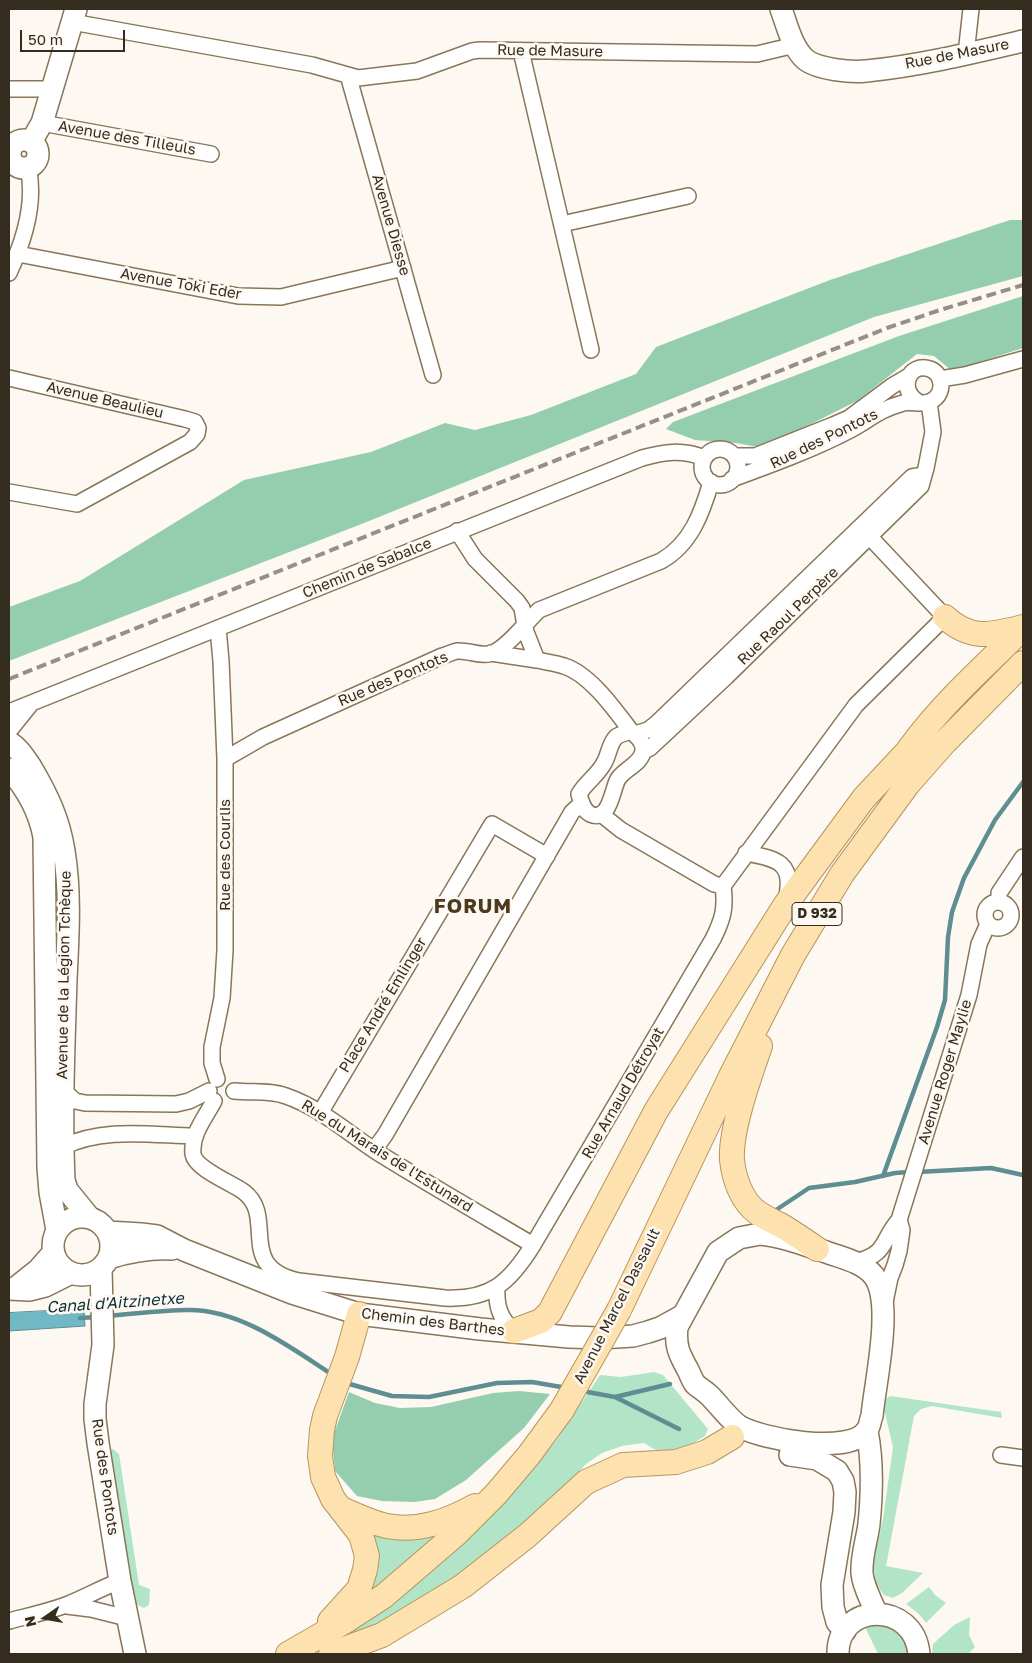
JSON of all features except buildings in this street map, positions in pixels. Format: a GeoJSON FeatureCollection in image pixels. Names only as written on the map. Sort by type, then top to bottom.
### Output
{"type":"FeatureCollection","features":[{"type":"Feature","properties":{"kind":"main road"},"geometry":{"type":"LineString","coordinates":[[944,617],[956,628],[978,635],[1000,633],[1023,627]]}},
{"type":"Feature","properties":{"kind":"main road","name":"Avenue Marcel Dassault"},"geometry":{"type":"LineString","coordinates":[[842,874],[860,828],[908,751],[947,703],[1023,627]]}},
{"type":"Feature","properties":{"kind":"main road","name":"Avenue Marcel Dassault"},"geometry":{"type":"LineString","coordinates":[[288,1654],[384,1596],[455,1535],[496,1494],[529,1455],[562,1410],[619,1310],[731,1076],[793,955],[842,874],[908,784],[945,742],[1023,663]]}},
{"type":"Feature","properties":{"kind":"main road"},"geometry":{"type":"LineString","coordinates":[[514,1331],[541,1321],[550,1312],[656,1111],[786,904],[864,798],[908,751]]}},
{"type":"Feature","properties":{"kind":"main road"},"geometry":{"type":"LineString","coordinates":[[793,955],[748,1082],[734,1137],[732,1160],[736,1179],[743,1197],[758,1213],[784,1227],[817,1249]]}},
{"type":"Feature","properties":{"kind":"main road"},"geometry":{"type":"LineString","coordinates":[[312,1641],[359,1589],[367,1556],[361,1535],[343,1509],[333,1499],[323,1477],[320,1456],[322,1430],[347,1358],[358,1314]]}},
{"type":"Feature","properties":{"kind":"main road"},"geometry":{"type":"LineString","coordinates":[[331,1654],[382,1635],[463,1586],[528,1535],[586,1482],[623,1466],[676,1462],[707,1452],[732,1436]]}},
{"type":"Feature","properties":{"kind":"main road"},"geometry":{"type":"LineString","coordinates":[[343,1509],[386,1526],[404,1528],[427,1526],[449,1520],[496,1494]]}},
{"type":"Feature","properties":{"kind":"street"},"geometry":{"type":"LineString","coordinates":[[781,9],[795,44]]}},
{"type":"Feature","properties":{"kind":"street"},"geometry":{"type":"LineString","coordinates":[[966,54],[971,9]]}},
{"type":"Feature","properties":{"kind":"street"},"geometry":{"type":"LineString","coordinates":[[9,273],[18,254],[31,198],[30,177],[10,153],[14,145],[22,140],[30,142],[42,123],[74,15]]}},
{"type":"Feature","properties":{"kind":"street","name":"Rue de Masure"},"geometry":{"type":"LineString","coordinates":[[74,15],[312,65],[358,78],[416,71],[472,51],[757,54],[795,44],[806,60],[816,65],[846,71],[865,71],[966,54],[1023,41]]}},
{"type":"Feature","properties":{"kind":"street"},"geometry":{"type":"LineString","coordinates":[[521,51],[591,350]]}},
{"type":"Feature","properties":{"kind":"street","name":"Avenue Diesse"},"geometry":{"type":"LineString","coordinates":[[348,75],[433,374]]}},
{"type":"Feature","properties":{"kind":"street"},"geometry":{"type":"LineString","coordinates":[[9,89],[52,89]]}},
{"type":"Feature","properties":{"kind":"street","name":"Avenue des Tilleuls"},"geometry":{"type":"LineString","coordinates":[[42,123],[211,154]]}},
{"type":"Feature","properties":{"kind":"street"},"geometry":{"type":"LineString","coordinates":[[562,224],[688,196]]}},
{"type":"Feature","properties":{"kind":"street","name":"Avenue Toki Eder"},"geometry":{"type":"LineString","coordinates":[[18,254],[238,296],[281,297],[403,268]]}},
{"type":"Feature","properties":{"kind":"street"},"geometry":{"type":"LineString","coordinates":[[940,379],[965,375],[1023,359]]}},
{"type":"Feature","properties":{"kind":"street"},"geometry":{"type":"LineString","coordinates":[[923,368],[933,371],[940,379],[941,385],[938,396],[923,402],[912,398],[906,387],[909,376],[918,369],[923,368]]}},
{"type":"Feature","properties":{"kind":"street","name":"Rue des Pontots"},"geometry":{"type":"LineString","coordinates":[[734,456],[755,456],[833,426],[849,418],[896,383],[909,376]]}},
{"type":"Feature","properties":{"kind":"street","name":"Avenue Beaulieu"},"geometry":{"type":"LineString","coordinates":[[9,378],[185,419],[195,422],[198,428],[197,434],[190,442],[78,504],[9,492]]}},
{"type":"Feature","properties":{"kind":"street","name":"Rue des Pontots"},"geometry":{"type":"LineString","coordinates":[[732,480],[825,442],[852,429],[881,411],[903,403],[923,402]]}},
{"type":"Feature","properties":{"kind":"street","name":"Rue Raoul Perpère"},"geometry":{"type":"LineString","coordinates":[[601,814],[610,804],[619,778],[640,758],[644,751],[650,748],[726,677],[921,486],[933,432],[923,402]]}},
{"type":"Feature","properties":{"kind":"street"},"geometry":{"type":"LineString","coordinates":[[726,450],[734,456],[737,470],[732,480],[722,484],[711,482],[707,479],[702,469],[704,458],[711,451],[726,450]]}},
{"type":"Feature","properties":{"kind":"street","name":"Chemin de Sabalce"},"geometry":{"type":"LineString","coordinates":[[9,712],[642,458],[675,451],[694,454],[704,458]]}},
{"type":"Feature","properties":{"kind":"street","name":"Rue Raoul Perpère"},"geometry":{"type":"LineString","coordinates":[[582,804],[580,794],[585,785],[595,777],[604,763],[615,738],[621,734],[648,730],[657,723],[912,476],[924,475]]}},
{"type":"Feature","properties":{"kind":"street"},"geometry":{"type":"LineString","coordinates":[[491,653],[508,643],[539,610],[672,555],[697,522],[711,482]]}},
{"type":"Feature","properties":{"kind":"street"},"geometry":{"type":"LineString","coordinates":[[457,531],[475,559],[522,608],[526,632],[537,660]]}},
{"type":"Feature","properties":{"kind":"street"},"geometry":{"type":"LineString","coordinates":[[374,1150],[386,1135],[572,812],[582,804],[591,814],[601,814],[621,830],[714,884],[723,886],[856,705],[944,617],[870,536]]}},
{"type":"Feature","properties":{"kind":"street","name":"Rue des Courlis"},"geometry":{"type":"LineString","coordinates":[[213,1090],[212,1047],[225,972],[225,759],[218,628]]}},
{"type":"Feature","properties":{"kind":"street","name":"Rue des Pontots"},"geometry":{"type":"LineString","coordinates":[[225,759],[263,737],[442,656],[458,651],[491,653],[537,660],[564,666],[578,672],[612,707],[633,733]]}},
{"type":"Feature","properties":{"kind":"street","name":"Chemin de Sabalce"},"geometry":{"type":"LineString","coordinates":[[9,731],[33,702]]}},
{"type":"Feature","properties":{"kind":"street"},"geometry":{"type":"LineString","coordinates":[[633,733],[642,742],[644,751]]}},
{"type":"Feature","properties":{"kind":"street","name":"Avenue de la Légion Tchèque"},"geometry":{"type":"LineString","coordinates":[[9,742],[17,747],[52,805],[58,821],[65,853],[68,928],[62,1089],[64,1180],[67,1190],[89,1217]]}},
{"type":"Feature","properties":{"kind":"street","name":"Avenue de la Légion Tchèque"},"geometry":{"type":"LineString","coordinates":[[9,770],[30,797],[41,823],[44,837],[48,1167],[50,1192],[57,1230]]}},
{"type":"Feature","properties":{"kind":"street","name":"Place André Emlinger"},"geometry":{"type":"LineString","coordinates":[[320,1113],[492,824],[547,856]]}},
{"type":"Feature","properties":{"kind":"street"},"geometry":{"type":"LineString","coordinates":[[746,853],[772,858],[781,864],[788,873],[790,885],[786,904]]}},
{"type":"Feature","properties":{"kind":"street"},"geometry":{"type":"LineString","coordinates":[[1010,908],[990,904],[984,916],[988,924],[995,928],[1003,927],[1010,917],[1010,908],[999,893],[1023,857]]}},
{"type":"Feature","properties":{"kind":"street","name":"Rue Arnaud Détroyat"},"geometry":{"type":"LineString","coordinates":[[194,1136],[193,1155],[198,1164],[243,1191],[252,1199],[256,1208],[264,1260],[268,1266],[289,1279],[370,1290],[461,1299],[486,1294],[497,1288],[511,1276],[522,1263],[713,939],[721,923],[725,904],[723,886]]}},
{"type":"Feature","properties":{"kind":"street","name":"Avenue Roger Maylie"},"geometry":{"type":"LineString","coordinates":[[855,1262],[874,1256],[885,1244],[892,1229],[899,1220],[969,995],[978,944],[988,924]]}},
{"type":"Feature","properties":{"kind":"street"},"geometry":{"type":"LineString","coordinates":[[62,1089],[75,1101],[85,1103],[176,1104],[189,1101],[228,1081],[234,1091],[229,1101],[222,1104],[213,1090]]}},
{"type":"Feature","properties":{"kind":"street"},"geometry":{"type":"LineString","coordinates":[[63,1147],[86,1138],[117,1134],[194,1136],[213,1090]]}},
{"type":"Feature","properties":{"kind":"street","name":"Rue du Marais de l'Estunard"},"geometry":{"type":"LineString","coordinates":[[234,1091],[273,1093],[286,1096],[320,1113],[374,1150],[533,1245]]}},
{"type":"Feature","properties":{"kind":"street"},"geometry":{"type":"LineString","coordinates":[[89,1217],[100,1223],[108,1232],[111,1245],[90,1269],[57,1262],[52,1245],[57,1230],[66,1221],[73,1218],[89,1217]]}},
{"type":"Feature","properties":{"kind":"street","name":"Avenue Roger Maylie"},"geometry":{"type":"LineString","coordinates":[[884,1314],[888,1284],[899,1251],[902,1230],[899,1220]]}},
{"type":"Feature","properties":{"kind":"street","name":"Chemin des Barthes"},"geometry":{"type":"LineString","coordinates":[[108,1232],[157,1236],[184,1250],[292,1293],[358,1314],[390,1319],[569,1337],[600,1338],[633,1336],[660,1328],[682,1316]]}},
{"type":"Feature","properties":{"kind":"street"},"geometry":{"type":"LineString","coordinates":[[845,1631],[837,1622],[833,1607],[832,1585],[844,1512],[845,1492],[843,1481],[837,1471],[817,1458],[789,1454],[747,1443],[732,1436],[712,1416],[698,1398],[676,1338],[677,1327],[682,1316],[718,1252],[738,1238],[760,1234],[774,1235],[817,1249],[855,1262],[873,1275],[878,1284],[884,1314],[872,1416],[867,1432],[871,1453],[869,1523],[862,1558],[862,1575],[876,1613]]}},
{"type":"Feature","properties":{"kind":"street","name":"Chemin des Barthes"},"geometry":{"type":"LineString","coordinates":[[11,1289],[29,1290],[45,1286],[132,1251],[150,1248],[184,1250]]}},
{"type":"Feature","properties":{"kind":"street","name":"Chemin des Barthes"},"geometry":{"type":"LineString","coordinates":[[11,1289],[38,1270],[53,1253]]}},
{"type":"Feature","properties":{"kind":"street","name":"Rue des Pontots"},"geometry":{"type":"LineString","coordinates":[[90,1269],[100,1298],[103,1345],[95,1419],[120,1582],[135,1654]]}},
{"type":"Feature","properties":{"kind":"street"},"geometry":{"type":"LineString","coordinates":[[497,1288],[497,1308],[508,1326],[514,1331]]}},
{"type":"Feature","properties":{"kind":"street","name":"Chemin des Barthes"},"geometry":{"type":"LineString","coordinates":[[633,1336],[670,1345],[686,1368]]}},
{"type":"Feature","properties":{"kind":"street"},"geometry":{"type":"LineString","coordinates":[[686,1368],[724,1412],[740,1426],[767,1436],[816,1444],[839,1444],[855,1440],[867,1432]]}},
{"type":"Feature","properties":{"kind":"street"},"geometry":{"type":"LineString","coordinates":[[1001,1454],[1023,1458]]}},
{"type":"Feature","properties":{"kind":"street"},"geometry":{"type":"LineString","coordinates":[[9,1621],[63,1606],[101,1588],[120,1582]]}},
{"type":"Feature","properties":{"kind":"street"},"geometry":{"type":"LineString","coordinates":[[63,1606],[91,1609],[127,1618]]}},
{"type":"Feature","properties":{"kind":"street"},"geometry":{"type":"LineString","coordinates":[[838,1654],[840,1640],[845,1631],[855,1621],[876,1613],[896,1618],[906,1624],[914,1634],[919,1654]]}},
{"type":"Feature","properties":{"kind":"green space"},"geometry":{"type":"Polygon","coordinates":[[[1010,220],[1023,220],[1023,276],[874,317],[364,523],[9,661],[9,607],[80,581],[244,480],[371,452],[445,423],[475,430],[531,415],[636,374],[656,347],[830,280],[1010,220]]]}},
{"type":"Feature","properties":{"kind":"green space"},"geometry":{"type":"Polygon","coordinates":[[[1023,296],[1023,348],[952,371],[934,356],[917,354],[857,401],[763,448],[736,443],[695,440],[666,429],[673,422],[899,336],[1023,296]]]}},
{"type":"Feature","properties":{"kind":"green space"},"geometry":{"type":"Polygon","coordinates":[[[654,1372],[663,1375],[708,1429],[705,1436],[687,1447],[666,1452],[654,1449],[644,1443],[622,1446],[602,1453],[586,1464],[565,1488],[487,1556],[411,1610],[325,1652],[313,1654],[372,1618],[487,1518],[556,1441],[600,1375],[621,1377],[654,1372]]]}},
{"type":"Feature","properties":{"kind":"green space"},"geometry":{"type":"Polygon","coordinates":[[[519,1391],[550,1394],[524,1428],[466,1480],[435,1499],[415,1502],[382,1501],[357,1496],[335,1471],[332,1439],[349,1392],[375,1403],[400,1408],[431,1407],[493,1393],[519,1391]]]}},
{"type":"Feature","properties":{"kind":"green space"},"geometry":{"type":"Polygon","coordinates":[[[890,1396],[1001,1412],[1002,1418],[932,1406],[921,1409],[914,1416],[886,1566],[923,1573],[902,1593],[893,1598],[884,1595],[876,1583],[873,1563],[883,1519],[893,1447],[884,1409],[886,1399],[890,1396]]]}},
{"type":"Feature","properties":{"kind":"green space"},"geometry":{"type":"Polygon","coordinates":[[[113,1449],[119,1454],[139,1585],[150,1589],[149,1605],[144,1608],[134,1603],[109,1451],[113,1449]]]}},
{"type":"Feature","properties":{"kind":"green space"},"geometry":{"type":"Polygon","coordinates":[[[365,1527],[450,1527],[373,1591],[362,1594],[365,1527]]]}},
{"type":"Feature","properties":{"kind":"green space"},"geometry":{"type":"Polygon","coordinates":[[[929,1587],[935,1595],[946,1603],[926,1623],[919,1614],[906,1604],[929,1587]]]}},
{"type":"Feature","properties":{"kind":"green space"},"geometry":{"type":"Polygon","coordinates":[[[970,1617],[969,1635],[975,1647],[968,1654],[932,1654],[933,1644],[954,1625],[970,1617]]]}},
{"type":"Feature","properties":{"kind":"green space"},"geometry":{"type":"Polygon","coordinates":[[[886,1623],[902,1635],[909,1654],[878,1654],[865,1627],[886,1623]]]}},
{"type":"Feature","properties":{"kind":"water"},"geometry":{"type":"Polygon","coordinates":[[[84,1309],[85,1326],[9,1331],[9,1313],[84,1309]]]}},
{"type":"Feature","properties":{"kind":"waterway"},"geometry":{"type":"LineString","coordinates":[[883,1176],[945,1000],[948,937],[952,912],[964,878],[995,820],[1023,782]]}},
{"type":"Feature","properties":{"kind":"waterway"},"geometry":{"type":"LineString","coordinates":[[918,1172],[991,1168],[1023,1175]]}},
{"type":"Feature","properties":{"kind":"waterway"},"geometry":{"type":"LineString","coordinates":[[773,1212],[809,1188],[910,1172]]}},
{"type":"Feature","properties":{"kind":"waterway"},"geometry":{"type":"LineString","coordinates":[[107,1316],[188,1310],[207,1311],[227,1316],[246,1323],[282,1342],[333,1375]]}},
{"type":"Feature","properties":{"kind":"waterway","name":"Canal d'Aitzinetxe"},"geometry":{"type":"LineString","coordinates":[[80,1318],[97,1317]]}},
{"type":"Feature","properties":{"kind":"waterway"},"geometry":{"type":"LineString","coordinates":[[346,1383],[392,1396],[429,1397],[497,1383],[532,1382],[567,1388]]}},
{"type":"Feature","properties":{"kind":"waterway"},"geometry":{"type":"LineString","coordinates":[[582,1391],[615,1397],[670,1384]]}},
{"type":"Feature","properties":{"kind":"waterway"},"geometry":{"type":"LineString","coordinates":[[615,1397],[679,1429]]}},
{"type":"Feature","properties":{"kind":"railway"},"geometry":{"type":"LineString","coordinates":[[9,679],[887,328],[1023,285]]}},
{"type":"Feature","properties":{"kind":"district","name":"FORUM"},"geometry":{"type":"Point","coordinates":[473,907]}}]}
